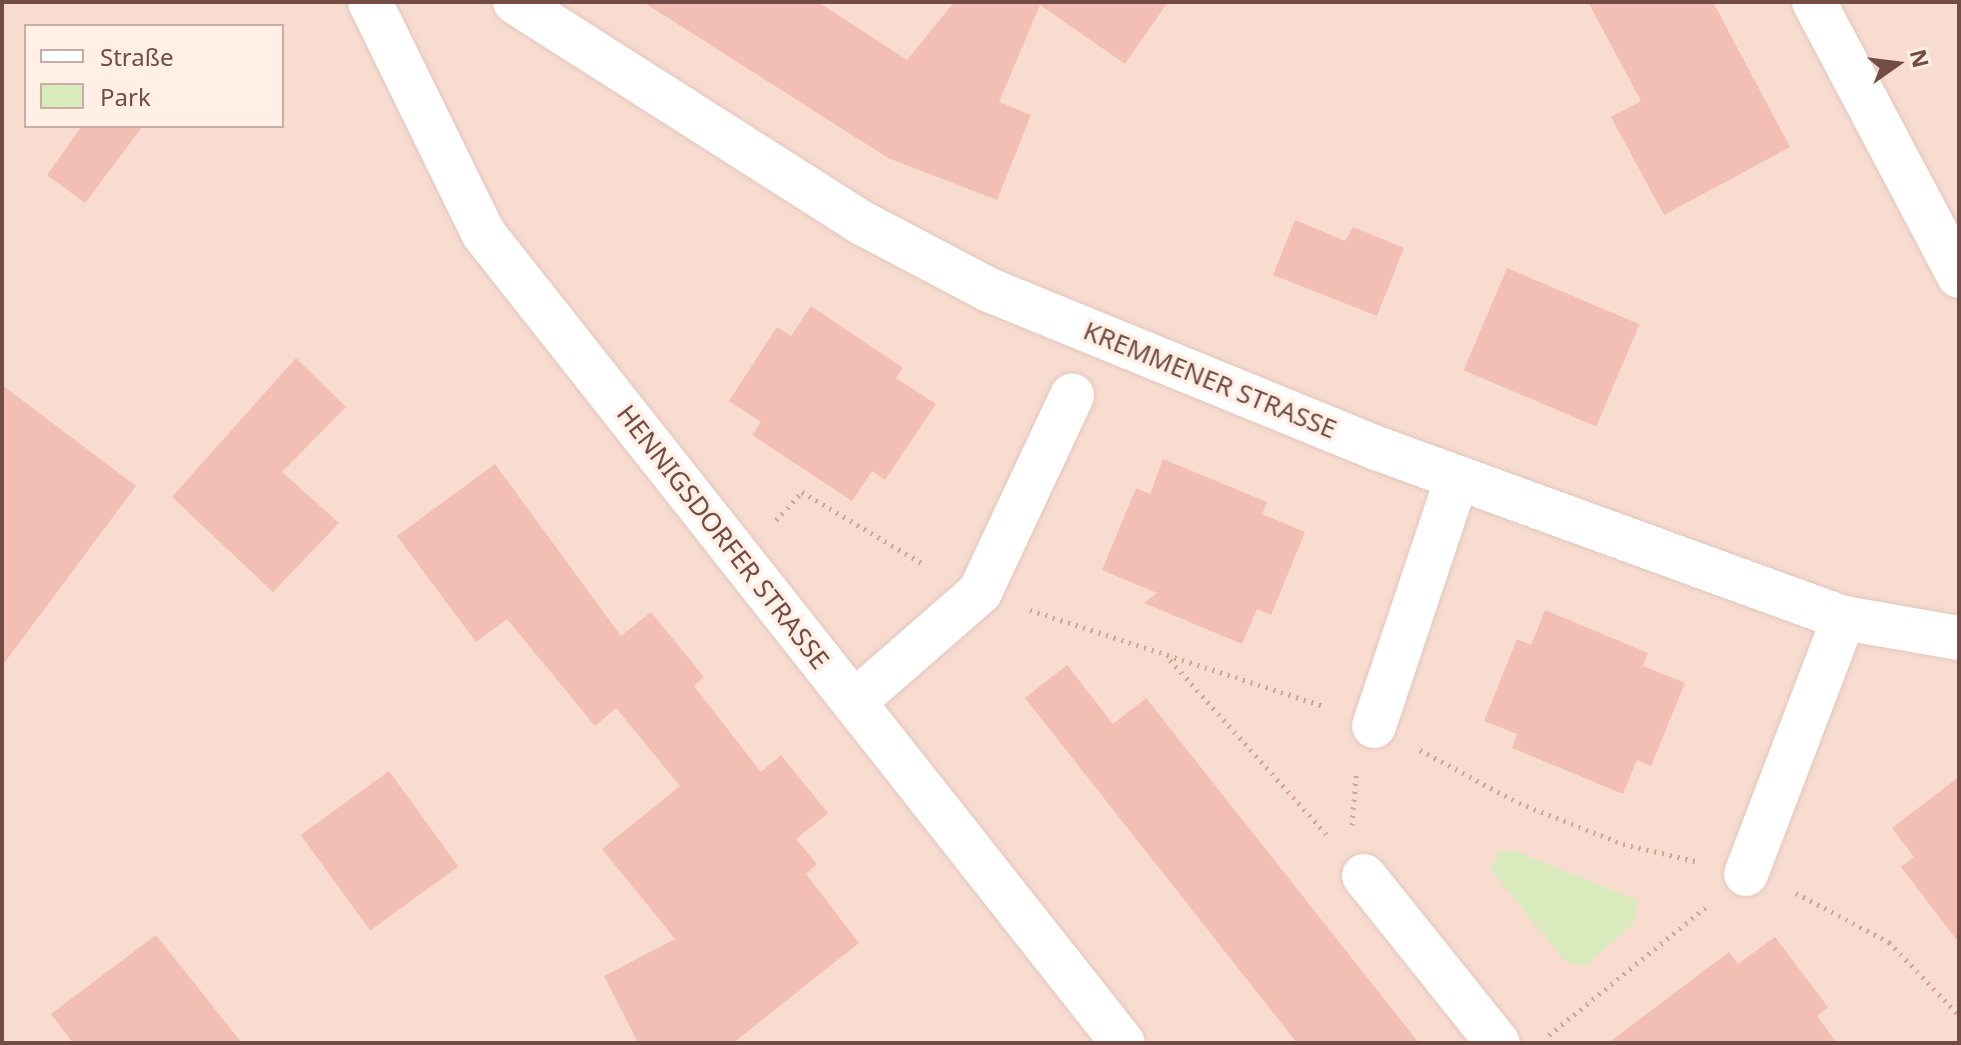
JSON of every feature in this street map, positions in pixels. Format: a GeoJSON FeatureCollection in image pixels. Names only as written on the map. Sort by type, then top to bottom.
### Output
{"type":"FeatureCollection","features":[{"type":"Feature","properties":{"kind":"street","name":"HENNIGSDORFER STRASSE"},"geometry":{"type":"LineString","coordinates":[[370,2],[483,233],[1123,1043]]}},
{"type":"Feature","properties":{"kind":"street","name":"KREMMENER STRASSE"},"geometry":{"type":"LineString","coordinates":[[515,2],[864,224],[989,290],[1457,478],[1844,618],[1959,638]]}},
{"type":"Feature","properties":{"kind":"street"},"geometry":{"type":"LineString","coordinates":[[1814,2],[1959,276]]}},
{"type":"Feature","properties":{"kind":"street"},"geometry":{"type":"LineString","coordinates":[[854,702],[980,592],[1072,396]]}},
{"type":"Feature","properties":{"kind":"street"},"geometry":{"type":"LineString","coordinates":[[1374,726],[1457,478]]}},
{"type":"Feature","properties":{"kind":"street"},"geometry":{"type":"LineString","coordinates":[[1746,874],[1844,618]]}},
{"type":"Feature","properties":{"kind":"street"},"geometry":{"type":"LineString","coordinates":[[1364,876],[1498,1043]]}},
{"type":"Feature","properties":{"kind":"path"},"geometry":{"type":"LineString","coordinates":[[1169,659],[1364,876]]}},
{"type":"Feature","properties":{"kind":"path"},"geometry":{"type":"LineString","coordinates":[[1364,876],[1351,823],[1354,780],[1374,726]]}},
{"type":"Feature","properties":{"kind":"path"},"geometry":{"type":"LineString","coordinates":[[1539,1043],[1746,874]]}},
{"type":"Feature","properties":{"kind":"shaded area"},"geometry":{"type":"Polygon","coordinates":[[[2,2],[1959,2],[1959,1043],[2,1043],[2,2]]]}},
{"type":"Feature","properties":{"kind":"green space"},"geometry":{"type":"Polygon","coordinates":[[[1513,850],[1637,900],[1635,922],[1586,965],[1566,962],[1491,870],[1498,852],[1513,850]]]}},
{"type":"Feature","properties":{"kind":"building"},"geometry":{"type":"Polygon","coordinates":[[[643,2],[818,2],[907,60],[954,2],[1168,2],[1125,64],[1040,5],[999,102],[1031,115],[997,200],[888,158],[643,2]]]}},
{"type":"Feature","properties":{"kind":"building"},"geometry":{"type":"Polygon","coordinates":[[[1588,2],[1713,2],[1790,147],[1664,215],[1611,117],[1641,101],[1588,2]]]}},
{"type":"Feature","properties":{"kind":"building"},"geometry":{"type":"Polygon","coordinates":[[[81,128],[141,128],[85,203],[47,175],[81,128]]]}},
{"type":"Feature","properties":{"kind":"building"},"geometry":{"type":"Polygon","coordinates":[[[1295,220],[1345,241],[1353,227],[1404,248],[1377,316],[1273,275],[1295,220]]]}},
{"type":"Feature","properties":{"kind":"building"},"geometry":{"type":"Polygon","coordinates":[[[1507,268],[1640,324],[1596,426],[1464,370],[1507,268]]]}},
{"type":"Feature","properties":{"kind":"building"},"geometry":{"type":"Polygon","coordinates":[[[811,306],[903,368],[896,378],[936,404],[885,480],[872,471],[852,501],[752,435],[761,422],[729,401],[777,327],[791,336],[811,306]]]}},
{"type":"Feature","properties":{"kind":"building"},"geometry":{"type":"Polygon","coordinates":[[[296,358],[346,407],[282,472],[339,523],[273,592],[172,497],[296,358]]]}},
{"type":"Feature","properties":{"kind":"building"},"geometry":{"type":"Polygon","coordinates":[[[2,385],[136,486],[2,666],[2,385]]]}},
{"type":"Feature","properties":{"kind":"building"},"geometry":{"type":"Polygon","coordinates":[[[1163,459],[1267,502],[1262,514],[1305,532],[1271,615],[1257,609],[1242,644],[1144,603],[1157,593],[1102,570],[1136,488],[1150,494],[1163,459]]]}},
{"type":"Feature","properties":{"kind":"building"},"geometry":{"type":"Polygon","coordinates":[[[495,464],[621,636],[651,612],[704,677],[694,686],[761,772],[781,755],[828,813],[796,839],[817,864],[806,874],[859,943],[733,1043],[638,1043],[604,976],[675,939],[602,849],[680,786],[616,708],[595,726],[507,619],[476,642],[397,536],[495,464]]]}},
{"type":"Feature","properties":{"kind":"building"},"geometry":{"type":"Polygon","coordinates":[[[1545,610],[1648,653],[1643,666],[1685,683],[1651,766],[1637,760],[1623,794],[1512,748],[1517,734],[1484,721],[1517,639],[1531,645],[1545,610]]]}},
{"type":"Feature","properties":{"kind":"building"},"geometry":{"type":"Polygon","coordinates":[[[1067,665],[1113,724],[1146,698],[1419,1043],[1297,1043],[1025,698],[1067,665]]]}},
{"type":"Feature","properties":{"kind":"building"},"geometry":{"type":"Polygon","coordinates":[[[389,771],[458,866],[370,931],[301,835],[389,771]]]}},
{"type":"Feature","properties":{"kind":"building"},"geometry":{"type":"Polygon","coordinates":[[[1959,777],[1959,943],[1901,867],[1914,857],[1892,828],[1959,777]]]}},
{"type":"Feature","properties":{"kind":"building"},"geometry":{"type":"Polygon","coordinates":[[[156,935],[242,1043],[73,1043],[51,1014],[156,935]]]}},
{"type":"Feature","properties":{"kind":"building"},"geometry":{"type":"Polygon","coordinates":[[[1775,937],[1828,1007],[1817,1016],[1837,1043],[1608,1043],[1729,952],[1738,964],[1775,937]]]}}]}
